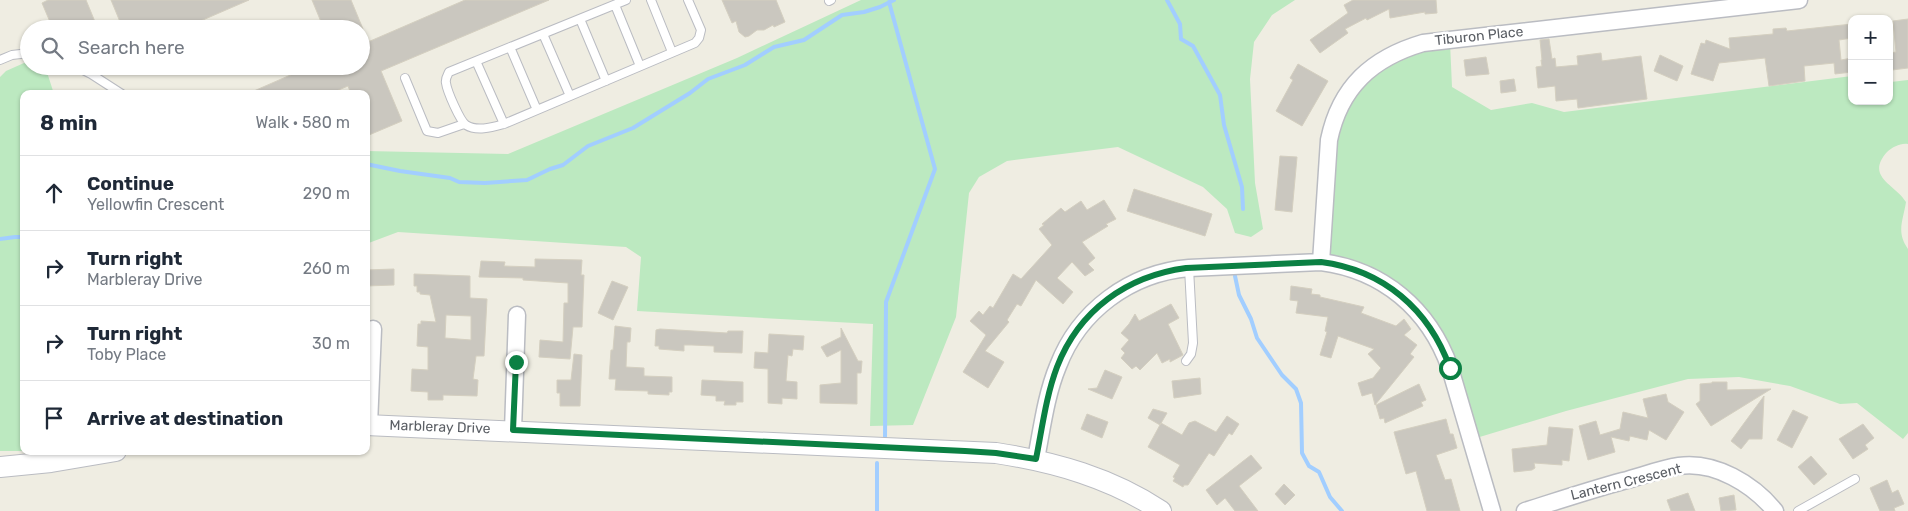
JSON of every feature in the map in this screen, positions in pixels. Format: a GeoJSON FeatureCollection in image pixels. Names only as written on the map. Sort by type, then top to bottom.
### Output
{"type":"FeatureCollection","features":[{"type":"Feature","properties":{"kind":"street","name":"Tiburon Place"},"geometry":{"type":"LineString","coordinates":[[1321,262],[1329,140],[1332,125],[1349,90],[1362,76],[1389,55],[1423,43],[1799,0]]}},
{"type":"Feature","properties":{"kind":"street"},"geometry":{"type":"LineString","coordinates":[[1036,459],[1051,386],[1066,348],[1095,308],[1114,294],[1135,282],[1169,270],[1321,262],[1341,264],[1390,287],[1422,315],[1433,331],[1443,349],[1450,368],[1492,511]]}},
{"type":"Feature","properties":{"kind":"street"},"geometry":{"type":"LineString","coordinates":[[513,430],[517,315]]}},
{"type":"Feature","properties":{"kind":"street"},"geometry":{"type":"LineString","coordinates":[[370,376],[373,329]]}},
{"type":"Feature","properties":{"kind":"street","name":"Marbleray Drive"},"geometry":{"type":"LineString","coordinates":[[370,424],[996,453],[1036,459],[1084,473],[1146,501],[1161,511]]}},
{"type":"Feature","properties":{"kind":"street"},"geometry":{"type":"LineString","coordinates":[[0,467],[51,462],[92,455]]}},
{"type":"Feature","properties":{"kind":"street","name":"Lantern Crescent"},"geometry":{"type":"LineString","coordinates":[[1525,511],[1588,491],[1680,466],[1704,467],[1729,475],[1745,483],[1764,497],[1775,511]]}},
{"type":"Feature","properties":{"kind":"lane"},"geometry":{"type":"LineString","coordinates":[[626,0],[449,72],[446,84],[461,121],[469,126],[487,128],[504,124],[695,43],[701,33],[688,0]]}},
{"type":"Feature","properties":{"kind":"lane"},"geometry":{"type":"LineString","coordinates":[[651,0],[672,52]]}},
{"type":"Feature","properties":{"kind":"lane"},"geometry":{"type":"LineString","coordinates":[[615,5],[640,66]]}},
{"type":"Feature","properties":{"kind":"lane"},"geometry":{"type":"LineString","coordinates":[[580,20],[606,80]]}},
{"type":"Feature","properties":{"kind":"lane"},"geometry":{"type":"LineString","coordinates":[[543,34],[570,96]]}},
{"type":"Feature","properties":{"kind":"lane"},"geometry":{"type":"LineString","coordinates":[[510,47],[537,110]]}},
{"type":"Feature","properties":{"kind":"lane"},"geometry":{"type":"LineString","coordinates":[[0,60],[20,54]]}},
{"type":"Feature","properties":{"kind":"lane"},"geometry":{"type":"LineString","coordinates":[[476,61],[504,124]]}},
{"type":"Feature","properties":{"kind":"lane"},"geometry":{"type":"LineString","coordinates":[[93,75],[116,90]]}},
{"type":"Feature","properties":{"kind":"lane"},"geometry":{"type":"LineString","coordinates":[[405,78],[427,131],[438,133],[464,124]]}},
{"type":"Feature","properties":{"kind":"lane"},"geometry":{"type":"LineString","coordinates":[[1186,361],[1192,354],[1193,343],[1189,268]]}},
{"type":"Feature","properties":{"kind":"lane"},"geometry":{"type":"LineString","coordinates":[[1798,511],[1855,479]]}},
{"type":"Feature","properties":{"kind":"green space"},"geometry":{"type":"Polygon","coordinates":[[[861,0],[1295,0],[1272,15],[1254,42],[1250,79],[1255,183],[1263,229],[1251,237],[1235,233],[1227,209],[1203,187],[1118,147],[1007,161],[979,177],[969,193],[956,317],[913,425],[870,426],[873,324],[637,311],[641,257],[626,247],[398,232],[370,242],[370,151],[508,154],[737,58],[861,0]]]}},
{"type":"Feature","properties":{"kind":"green space"},"geometry":{"type":"Polygon","coordinates":[[[1450,42],[1452,87],[1491,110],[1532,103],[1564,112],[1848,76],[1848,105],[1893,105],[1893,82],[1908,80],[1908,144],[1902,144],[1887,152],[1879,168],[1884,180],[1906,202],[1901,232],[1908,249],[1908,433],[1903,439],[1857,403],[1840,404],[1790,386],[1739,377],[1688,379],[1566,411],[1473,439],[1422,313],[1323,260],[1334,124],[1377,65],[1450,42]]]}},
{"type":"Feature","properties":{"kind":"green space"},"geometry":{"type":"Polygon","coordinates":[[[20,65],[20,75],[48,75],[53,90],[20,90],[20,451],[0,451],[0,77],[6,71],[20,65]]]}},
{"type":"Feature","properties":{"kind":"building"},"geometry":{"type":"Polygon","coordinates":[[[48,0],[86,0],[94,20],[49,20],[42,3],[48,0]]]}},
{"type":"Feature","properties":{"kind":"building"},"geometry":{"type":"Polygon","coordinates":[[[111,0],[249,0],[203,20],[119,20],[111,0]]]}},
{"type":"Feature","properties":{"kind":"building"},"geometry":{"type":"Polygon","coordinates":[[[312,0],[351,0],[359,20],[320,20],[312,0]]]}},
{"type":"Feature","properties":{"kind":"building"},"geometry":{"type":"Polygon","coordinates":[[[465,0],[549,0],[381,71],[402,121],[370,135],[370,90],[350,90],[348,86],[338,90],[256,90],[290,75],[370,75],[370,41],[465,0]]]}},
{"type":"Feature","properties":{"kind":"building"},"geometry":{"type":"Polygon","coordinates":[[[722,0],[776,0],[785,22],[764,30],[757,30],[745,37],[739,32],[736,21],[732,23],[722,0]]]}},
{"type":"Feature","properties":{"kind":"building"},"geometry":{"type":"Polygon","coordinates":[[[1353,0],[1436,0],[1437,13],[1425,14],[1425,12],[1390,18],[1389,9],[1345,29],[1348,33],[1320,53],[1310,40],[1348,13],[1344,5],[1353,0]]]}},
{"type":"Feature","properties":{"kind":"building"},"geometry":{"type":"Polygon","coordinates":[[[1908,19],[1908,68],[1893,70],[1893,52],[1896,52],[1893,21],[1908,19]]]}},
{"type":"Feature","properties":{"kind":"building"},"geometry":{"type":"Polygon","coordinates":[[[1848,24],[1848,39],[1839,40],[1841,60],[1848,59],[1848,72],[1835,74],[1834,63],[1804,66],[1805,81],[1769,86],[1765,58],[1719,63],[1713,81],[1691,74],[1701,43],[1705,44],[1706,40],[1730,49],[1729,38],[1773,34],[1773,29],[1786,28],[1787,31],[1848,24]]]}},
{"type":"Feature","properties":{"kind":"building"},"geometry":{"type":"Polygon","coordinates":[[[1549,39],[1552,59],[1555,58],[1556,67],[1578,65],[1577,56],[1601,53],[1602,61],[1641,56],[1647,99],[1578,108],[1577,99],[1556,101],[1555,86],[1538,88],[1536,67],[1542,66],[1540,40],[1549,39]]]}},
{"type":"Feature","properties":{"kind":"building"},"geometry":{"type":"Polygon","coordinates":[[[1660,55],[1683,66],[1677,81],[1654,71],[1660,55]]]}},
{"type":"Feature","properties":{"kind":"building"},"geometry":{"type":"Polygon","coordinates":[[[1486,57],[1489,74],[1466,76],[1464,60],[1486,57]]]}},
{"type":"Feature","properties":{"kind":"building"},"geometry":{"type":"Polygon","coordinates":[[[1298,64],[1328,81],[1302,126],[1276,111],[1293,80],[1290,78],[1298,64]]]}},
{"type":"Feature","properties":{"kind":"building"},"geometry":{"type":"Polygon","coordinates":[[[1514,79],[1516,91],[1501,93],[1500,81],[1514,79]]]}},
{"type":"Feature","properties":{"kind":"building"},"geometry":{"type":"Polygon","coordinates":[[[1280,156],[1297,157],[1292,212],[1275,210],[1280,156]]]}},
{"type":"Feature","properties":{"kind":"building"},"geometry":{"type":"Polygon","coordinates":[[[1134,189],[1212,214],[1205,236],[1127,211],[1134,189]]]}},
{"type":"Feature","properties":{"kind":"building"},"geometry":{"type":"Polygon","coordinates":[[[1104,200],[1116,219],[1082,242],[1095,258],[1088,264],[1094,270],[1085,276],[1072,262],[1057,278],[1073,292],[1063,304],[1036,280],[1021,306],[1017,304],[1007,320],[1009,322],[985,351],[1004,362],[988,388],[963,372],[986,335],[970,321],[979,311],[983,315],[990,306],[993,308],[1013,274],[1021,279],[1052,245],[1039,229],[1044,225],[1042,224],[1061,208],[1065,212],[1081,201],[1087,210],[1104,200]]]}},
{"type":"Feature","properties":{"kind":"building"},"geometry":{"type":"Polygon","coordinates":[[[535,259],[582,260],[581,275],[584,275],[582,327],[573,327],[570,359],[539,357],[540,340],[563,342],[564,303],[568,303],[568,283],[523,280],[523,278],[479,277],[481,261],[505,262],[504,266],[535,267],[535,259]]]}},
{"type":"Feature","properties":{"kind":"building"},"geometry":{"type":"Polygon","coordinates":[[[394,269],[394,285],[370,286],[370,270],[394,269]]]}},
{"type":"Feature","properties":{"kind":"building"},"geometry":{"type":"Polygon","coordinates":[[[414,274],[470,276],[470,298],[487,299],[484,356],[476,356],[473,379],[478,380],[477,396],[443,395],[443,400],[428,400],[428,392],[411,391],[412,369],[428,370],[428,347],[417,346],[418,324],[421,324],[421,321],[436,322],[430,295],[420,294],[420,292],[417,292],[417,286],[414,286],[414,274]],[[446,315],[445,338],[471,340],[471,316],[446,315]]]}},
{"type":"Feature","properties":{"kind":"building"},"geometry":{"type":"Polygon","coordinates":[[[612,281],[628,287],[613,320],[598,313],[612,281]]]}},
{"type":"Feature","properties":{"kind":"building"},"geometry":{"type":"Polygon","coordinates":[[[1291,286],[1312,289],[1311,294],[1364,307],[1361,313],[1396,326],[1404,319],[1411,329],[1404,335],[1417,345],[1410,354],[1414,357],[1375,405],[1372,393],[1362,396],[1358,383],[1373,378],[1381,368],[1368,354],[1374,349],[1338,336],[1331,358],[1320,355],[1327,332],[1325,331],[1328,317],[1296,313],[1298,301],[1290,300],[1291,286]]]}},
{"type":"Feature","properties":{"kind":"building"},"geometry":{"type":"Polygon","coordinates":[[[1171,304],[1179,318],[1168,324],[1183,355],[1170,362],[1170,359],[1162,363],[1157,353],[1140,370],[1136,366],[1132,369],[1121,358],[1125,353],[1121,349],[1129,340],[1121,333],[1135,314],[1139,321],[1171,304]]]}},
{"type":"Feature","properties":{"kind":"building"},"geometry":{"type":"Polygon","coordinates":[[[615,326],[631,328],[630,342],[627,342],[626,367],[644,368],[644,376],[672,377],[672,392],[669,392],[669,395],[648,394],[648,391],[615,390],[616,379],[609,379],[615,326]]]}},
{"type":"Feature","properties":{"kind":"building"},"geometry":{"type":"Polygon","coordinates":[[[841,328],[858,361],[862,361],[861,373],[857,373],[857,404],[820,403],[820,385],[841,383],[841,350],[827,357],[821,347],[841,337],[841,328]]]}},
{"type":"Feature","properties":{"kind":"building"},"geometry":{"type":"Polygon","coordinates":[[[656,330],[727,333],[728,331],[743,331],[742,353],[714,352],[714,346],[684,345],[684,351],[659,349],[659,346],[655,346],[656,330]]]}},
{"type":"Feature","properties":{"kind":"building"},"geometry":{"type":"Polygon","coordinates":[[[769,334],[804,336],[803,350],[793,349],[792,356],[788,355],[786,381],[797,382],[797,399],[782,398],[782,404],[768,403],[768,369],[754,368],[755,352],[768,353],[769,334]]]}},
{"type":"Feature","properties":{"kind":"building"},"geometry":{"type":"Polygon","coordinates":[[[574,354],[582,355],[580,406],[560,406],[557,380],[571,380],[574,354]]]}},
{"type":"Feature","properties":{"kind":"building"},"geometry":{"type":"Polygon","coordinates":[[[1105,370],[1122,377],[1112,399],[1088,389],[1097,388],[1105,370]]]}},
{"type":"Feature","properties":{"kind":"building"},"geometry":{"type":"Polygon","coordinates":[[[1200,378],[1201,394],[1174,398],[1172,381],[1200,378]]]}},
{"type":"Feature","properties":{"kind":"building"},"geometry":{"type":"Polygon","coordinates":[[[702,380],[743,382],[743,402],[736,402],[736,405],[724,405],[725,401],[716,401],[716,396],[701,395],[702,380]]]}},
{"type":"Feature","properties":{"kind":"building"},"geometry":{"type":"Polygon","coordinates":[[[1727,382],[1727,390],[1771,389],[1711,426],[1696,404],[1700,401],[1700,384],[1727,382]]]}},
{"type":"Feature","properties":{"kind":"building"},"geometry":{"type":"Polygon","coordinates":[[[1419,384],[1426,400],[1421,402],[1423,406],[1385,423],[1384,418],[1380,419],[1376,405],[1419,384]]]}},
{"type":"Feature","properties":{"kind":"building"},"geometry":{"type":"Polygon","coordinates":[[[1666,394],[1668,402],[1684,412],[1666,440],[1649,430],[1647,440],[1630,436],[1629,441],[1611,437],[1615,452],[1588,460],[1579,426],[1596,421],[1600,435],[1620,429],[1623,412],[1648,418],[1643,399],[1666,394]]]}},
{"type":"Feature","properties":{"kind":"building"},"geometry":{"type":"Polygon","coordinates":[[[1764,396],[1762,439],[1749,439],[1741,449],[1731,441],[1764,396]]]}},
{"type":"Feature","properties":{"kind":"building"},"geometry":{"type":"Polygon","coordinates":[[[1153,409],[1167,413],[1160,425],[1148,418],[1153,409]]]}},
{"type":"Feature","properties":{"kind":"building"},"geometry":{"type":"Polygon","coordinates":[[[1793,410],[1808,417],[1792,448],[1777,440],[1793,410]]]}},
{"type":"Feature","properties":{"kind":"building"},"geometry":{"type":"Polygon","coordinates":[[[1087,414],[1108,422],[1102,438],[1081,429],[1087,414]]]}},
{"type":"Feature","properties":{"kind":"building"},"geometry":{"type":"Polygon","coordinates":[[[1227,416],[1239,424],[1232,435],[1229,433],[1214,456],[1209,453],[1188,485],[1183,487],[1173,481],[1175,478],[1173,477],[1180,465],[1148,447],[1161,423],[1182,435],[1189,423],[1195,421],[1216,432],[1227,416]]]}},
{"type":"Feature","properties":{"kind":"building"},"geometry":{"type":"Polygon","coordinates":[[[1446,419],[1450,434],[1453,434],[1457,448],[1436,455],[1445,480],[1451,479],[1460,511],[1427,511],[1416,471],[1406,474],[1394,432],[1446,419]]]}},
{"type":"Feature","properties":{"kind":"building"},"geometry":{"type":"Polygon","coordinates":[[[1863,424],[1874,438],[1865,445],[1868,449],[1853,459],[1839,439],[1863,424]]]}},
{"type":"Feature","properties":{"kind":"building"},"geometry":{"type":"Polygon","coordinates":[[[1549,427],[1573,429],[1569,461],[1562,460],[1562,465],[1534,463],[1535,468],[1532,470],[1514,472],[1512,449],[1547,445],[1549,427]]]}},
{"type":"Feature","properties":{"kind":"building"},"geometry":{"type":"Polygon","coordinates":[[[1251,455],[1262,468],[1239,486],[1258,511],[1235,511],[1225,498],[1217,505],[1206,490],[1251,455]]]}},
{"type":"Feature","properties":{"kind":"building"},"geometry":{"type":"Polygon","coordinates":[[[1811,456],[1827,474],[1814,485],[1798,467],[1811,456]]]}},
{"type":"Feature","properties":{"kind":"building"},"geometry":{"type":"Polygon","coordinates":[[[1887,480],[1892,493],[1898,490],[1904,504],[1894,508],[1895,511],[1880,511],[1870,488],[1887,480]]]}},
{"type":"Feature","properties":{"kind":"building"},"geometry":{"type":"Polygon","coordinates":[[[1284,484],[1295,495],[1285,505],[1275,494],[1284,484]]]}},
{"type":"Feature","properties":{"kind":"building"},"geometry":{"type":"Polygon","coordinates":[[[1688,493],[1695,511],[1671,511],[1667,500],[1688,493]]]}},
{"type":"Feature","properties":{"kind":"building"},"geometry":{"type":"Polygon","coordinates":[[[1734,495],[1736,510],[1721,511],[1719,498],[1734,495]]]}},
{"type":"Feature","properties":{"kind":"waterway"},"geometry":{"type":"LineString","coordinates":[[370,165],[450,178],[459,182],[485,183],[527,180],[563,165],[588,146],[633,128],[690,93],[708,79],[745,65],[774,47],[804,40],[842,15],[864,12],[894,0]]}},
{"type":"Feature","properties":{"kind":"waterway"},"geometry":{"type":"LineString","coordinates":[[1167,0],[1180,24],[1181,39],[1193,46],[1220,95],[1224,125],[1242,187],[1243,209]]}},
{"type":"Feature","properties":{"kind":"waterway"},"geometry":{"type":"LineString","coordinates":[[885,438],[886,302],[935,169],[889,2]]}},
{"type":"Feature","properties":{"kind":"waterway"},"geometry":{"type":"LineString","coordinates":[[0,239],[20,237]]}},
{"type":"Feature","properties":{"kind":"waterway"},"geometry":{"type":"LineString","coordinates":[[1235,276],[1239,295],[1251,319],[1257,338],[1282,375],[1296,389],[1301,403],[1302,453],[1309,466],[1319,472],[1330,497],[1342,511]]}},
{"type":"Feature","properties":{"kind":"waterway"},"geometry":{"type":"LineString","coordinates":[[877,463],[877,511]]}},
{"type":"Feature","properties":{"kind":"route"},"geometry":{"type":"LineString","coordinates":[[516,362],[513,430],[965,451],[1036,459],[1051,386],[1066,348],[1095,308],[1114,294],[1151,275],[1169,270],[1321,262],[1341,264],[1390,287],[1422,315],[1443,349],[1450,368]]}}]}
